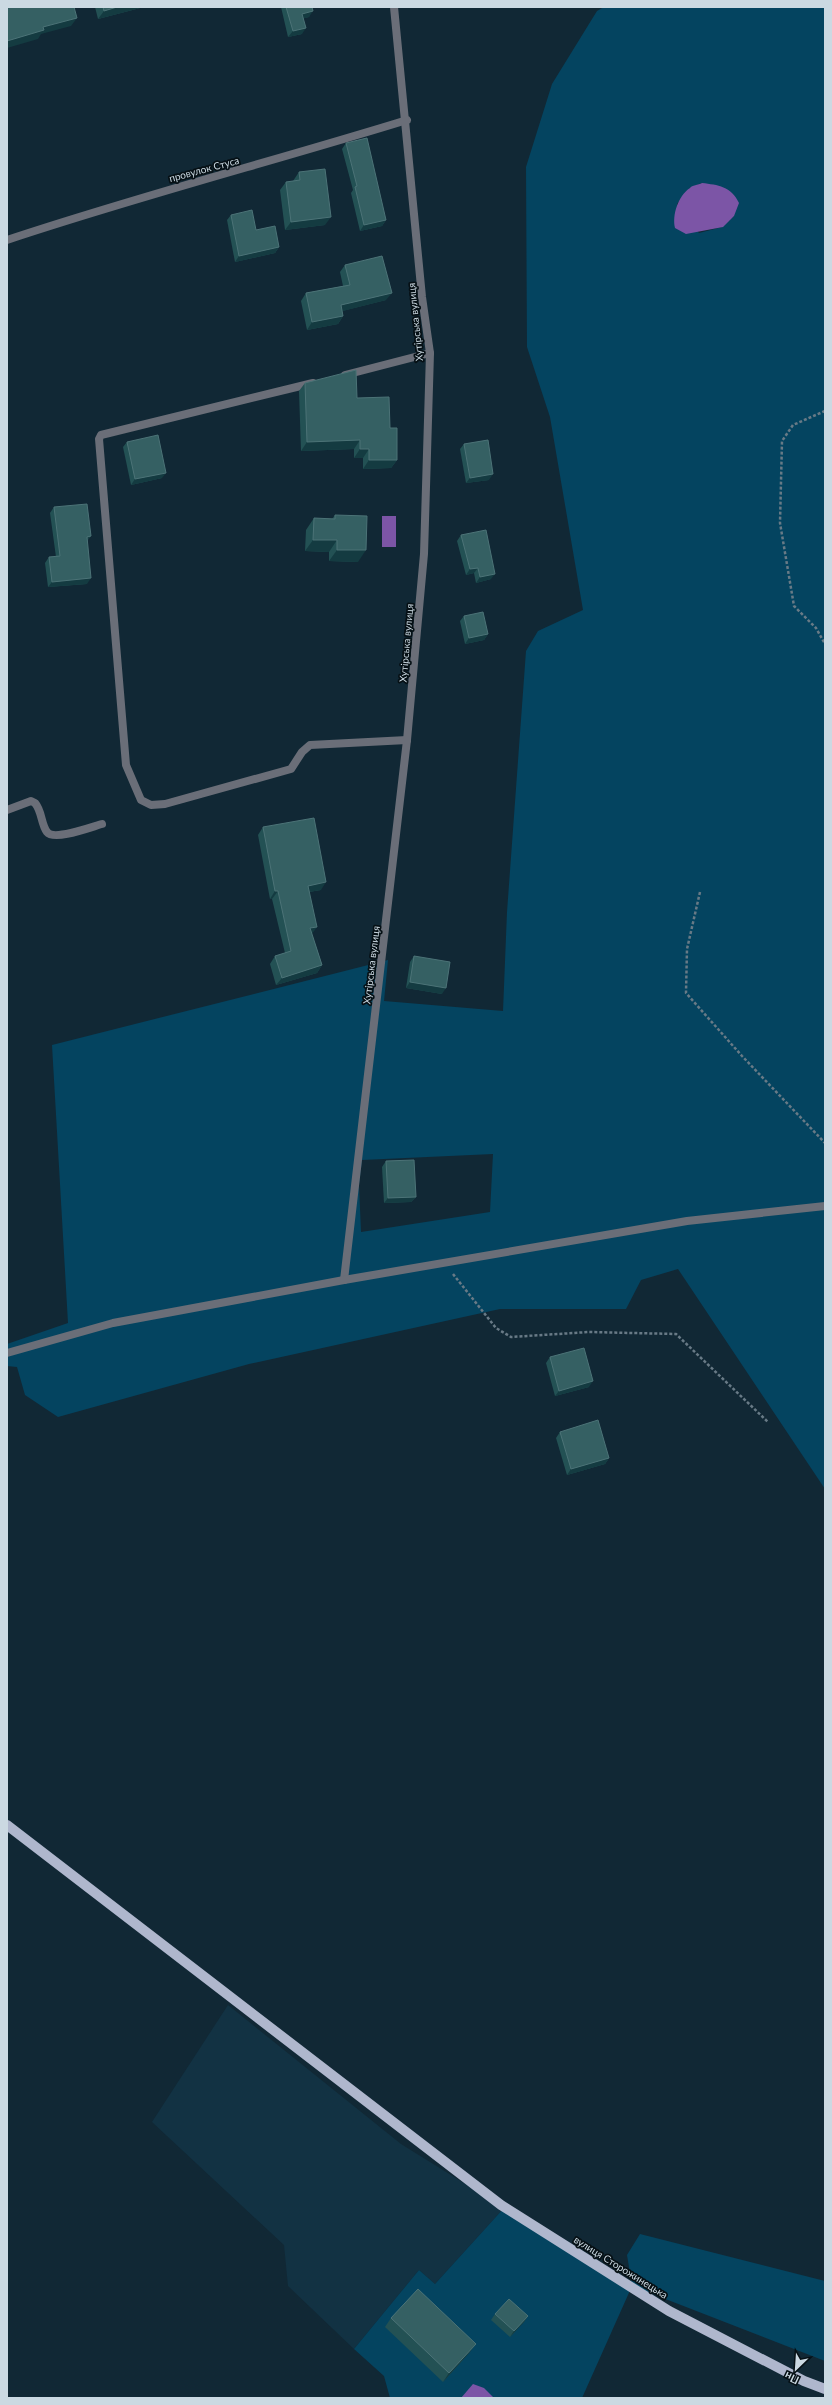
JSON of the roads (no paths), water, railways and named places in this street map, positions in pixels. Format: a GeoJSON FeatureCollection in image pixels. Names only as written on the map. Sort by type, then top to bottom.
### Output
{"type":"FeatureCollection","features":[{"type":"Feature","properties":{"kind":"main road","name":"вулиця Сторожинецька"},"geometry":{"type":"LineString","coordinates":[[7,1825],[501,2205],[669,2311],[804,2381],[825,2389]]}},
{"type":"Feature","properties":{"kind":"street","name":"Хутірська вулиця"},"geometry":{"type":"LineString","coordinates":[[344,1280],[407,740],[424,554],[430,353],[422,297],[407,120],[394,7]]}},
{"type":"Feature","properties":{"kind":"street","name":"провулок Стуса"},"geometry":{"type":"LineString","coordinates":[[7,240],[106,207],[289,156],[407,120]]}},
{"type":"Feature","properties":{"kind":"street"},"geometry":{"type":"LineString","coordinates":[[337,377],[430,353]]}},
{"type":"Feature","properties":{"kind":"street"},"geometry":{"type":"LineString","coordinates":[[322,381],[101,436],[99,439],[126,765],[141,800],[151,805],[165,804],[291,769],[302,752],[310,745],[407,740]]}},
{"type":"Feature","properties":{"kind":"street"},"geometry":{"type":"LineString","coordinates":[[7,810],[31,802],[35,803],[47,832],[52,835],[59,835],[102,824]]}},
{"type":"Feature","properties":{"kind":"street"},"geometry":{"type":"LineString","coordinates":[[7,1354],[113,1323],[443,1262],[687,1221],[825,1206]]}}]}
